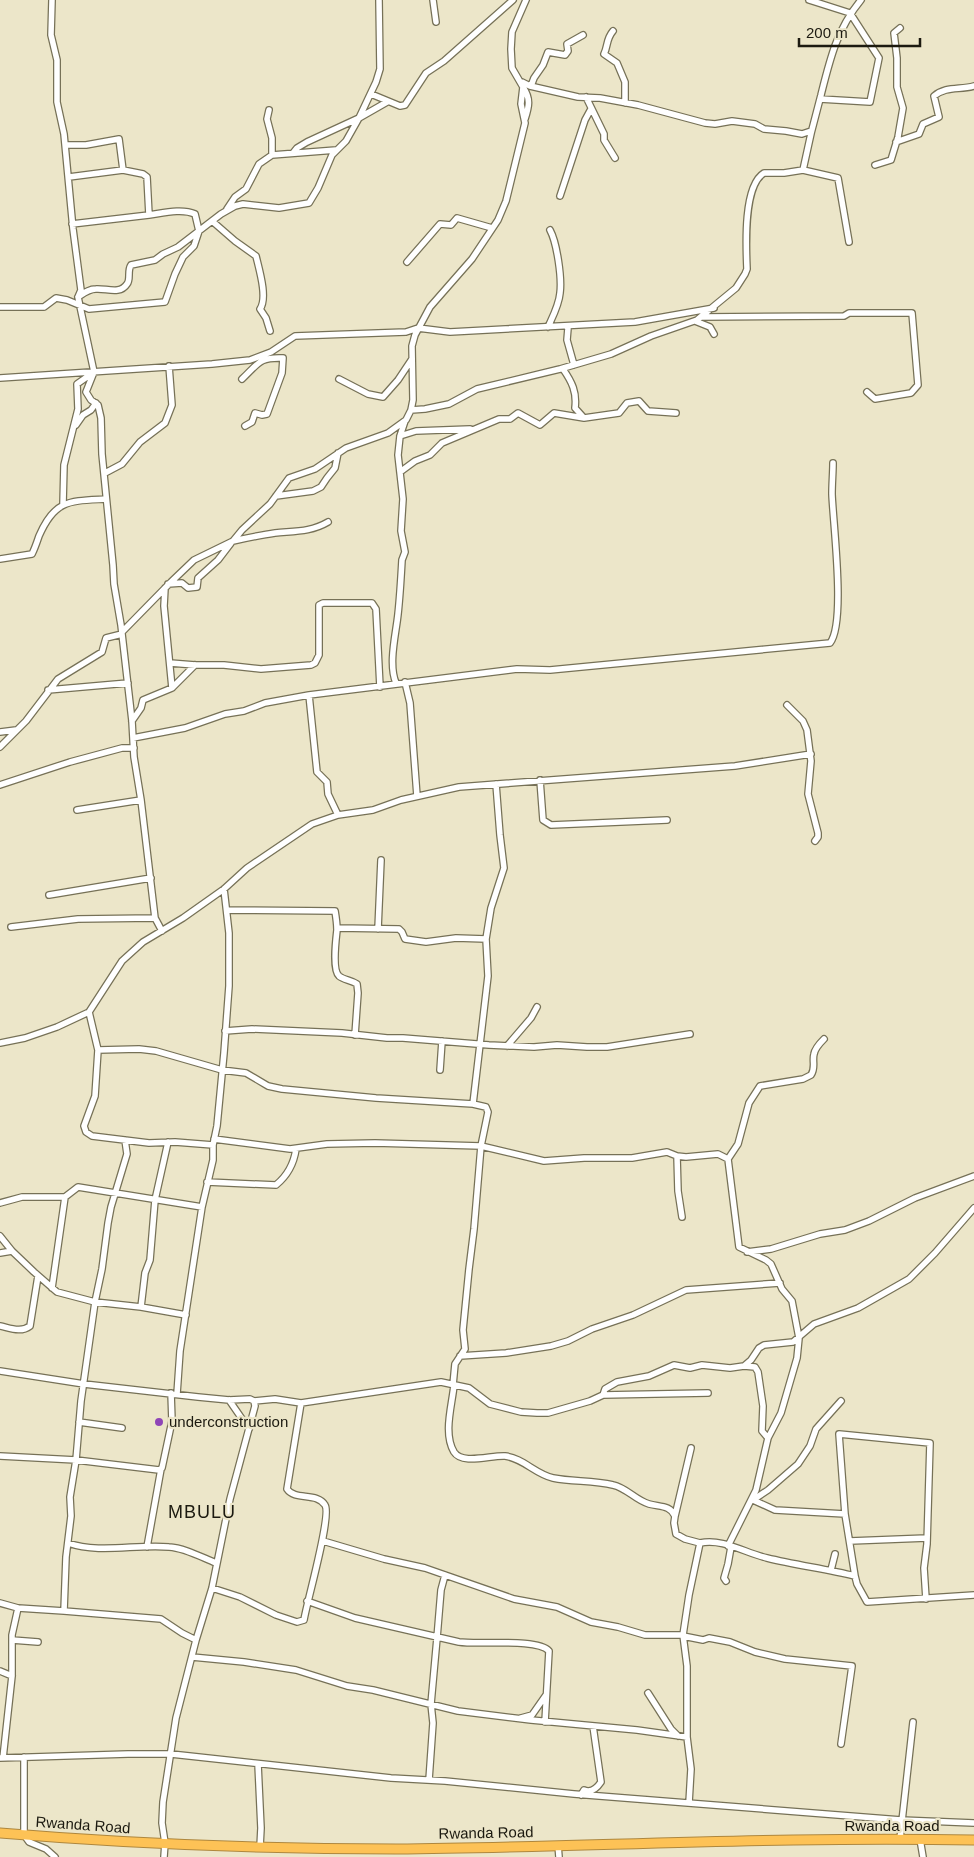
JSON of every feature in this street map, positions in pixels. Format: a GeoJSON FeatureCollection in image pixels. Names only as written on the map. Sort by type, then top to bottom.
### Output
{"type":"FeatureCollection","features":[{"type":"Feature","properties":{"kind":"highway","name":"Rwanda Road"},"geometry":{"type":"LineString","coordinates":[[0,1833],[101,1841],[260,1847],[398,1848],[900,1839],[974,1840]]}},
{"type":"Feature","properties":{"kind":"street"},"geometry":{"type":"LineString","coordinates":[[52,0],[52,42],[57,60],[57,102],[69,177],[72,224],[81,290],[78,297],[94,372],[86,392],[96,403],[101,418],[102,454],[114,564],[114,584],[122,633],[155,918],[162,931]]}},
{"type":"Feature","properties":{"kind":"street"},"geometry":{"type":"LineString","coordinates":[[78,297],[94,289],[115,290],[124,287],[129,282],[129,268],[131,265],[157,259],[184,244],[226,211],[243,204],[279,208],[309,203],[318,188],[332,155],[346,141],[359,118],[371,94],[380,69],[379,0]]}},
{"type":"Feature","properties":{"kind":"street"},"geometry":{"type":"LineString","coordinates":[[433,0],[436,22]]}},
{"type":"Feature","properties":{"kind":"street"},"geometry":{"type":"LineString","coordinates":[[371,94],[387,102],[402,106],[406,104],[426,73],[444,61],[513,0]]}},
{"type":"Feature","properties":{"kind":"street"},"geometry":{"type":"LineString","coordinates":[[396,683],[394,678],[393,646],[398,615],[402,560],[405,552],[401,531],[403,499],[398,455],[400,436],[411,410],[414,394],[412,346],[418,328],[430,307],[472,259],[503,210],[506,202],[525,119],[521,104],[522,84],[512,68],[512,32],[526,0]]}},
{"type":"Feature","properties":{"kind":"street"},"geometry":{"type":"LineString","coordinates":[[809,0],[850,13],[879,58],[870,102],[820,99]]}},
{"type":"Feature","properties":{"kind":"street"},"geometry":{"type":"LineString","coordinates":[[803,170],[811,131],[834,44],[850,13],[861,0]]}},
{"type":"Feature","properties":{"kind":"street"},"geometry":{"type":"LineString","coordinates":[[875,165],[891,160],[903,108],[897,86],[897,58],[894,33],[900,28]]}},
{"type":"Feature","properties":{"kind":"street"},"geometry":{"type":"LineString","coordinates":[[613,31],[607,38],[607,48],[604,54],[617,63],[625,82],[625,103]]}},
{"type":"Feature","properties":{"kind":"street"},"geometry":{"type":"LineString","coordinates":[[531,86],[548,52],[565,55],[568,51],[568,44],[583,35]]}},
{"type":"Feature","properties":{"kind":"street"},"geometry":{"type":"LineString","coordinates":[[522,84],[625,103],[705,123],[714,124],[730,121],[755,124],[764,129],[786,130],[802,134],[811,131]]}},
{"type":"Feature","properties":{"kind":"street"},"geometry":{"type":"LineString","coordinates":[[896,142],[919,134],[923,124],[939,117],[934,96],[942,90],[965,89],[974,86]]}},
{"type":"Feature","properties":{"kind":"street"},"geometry":{"type":"LineString","coordinates":[[586,97],[604,134],[604,140],[615,158]]}},
{"type":"Feature","properties":{"kind":"street"},"geometry":{"type":"LineString","coordinates":[[293,153],[307,142],[359,118],[387,102]]}},
{"type":"Feature","properties":{"kind":"street"},"geometry":{"type":"LineString","coordinates":[[560,196],[585,120],[591,108]]}},
{"type":"Feature","properties":{"kind":"street"},"geometry":{"type":"LineString","coordinates":[[269,110],[267,119],[272,138],[272,155]]}},
{"type":"Feature","properties":{"kind":"street"},"geometry":{"type":"LineString","coordinates":[[65,145],[86,145],[119,139],[123,170]]}},
{"type":"Feature","properties":{"kind":"street"},"geometry":{"type":"LineString","coordinates":[[226,211],[235,197],[246,189],[259,164],[272,155],[337,150]]}},
{"type":"Feature","properties":{"kind":"street"},"geometry":{"type":"LineString","coordinates":[[69,177],[123,170],[143,174],[147,177],[149,215]]}},
{"type":"Feature","properties":{"kind":"street"},"geometry":{"type":"LineString","coordinates":[[411,410],[450,404],[477,389],[611,354],[651,336],[702,317],[736,288],[745,274],[747,224],[752,194],[755,182],[764,173],[784,173],[803,170],[838,178],[849,242]]}},
{"type":"Feature","properties":{"kind":"street"},"geometry":{"type":"LineString","coordinates":[[0,307],[44,307],[56,298],[67,300],[89,309],[165,302],[175,274],[183,258],[194,246],[200,231],[195,214],[190,212],[72,224]]}},
{"type":"Feature","properties":{"kind":"street"},"geometry":{"type":"LineString","coordinates":[[407,262],[440,224],[451,225],[457,218],[492,228]]}},
{"type":"Feature","properties":{"kind":"street"},"geometry":{"type":"LineString","coordinates":[[212,221],[256,256],[262,282],[262,306],[260,309],[266,318],[270,331]]}},
{"type":"Feature","properties":{"kind":"street"},"geometry":{"type":"LineString","coordinates":[[548,327],[555,313],[560,292],[555,240],[550,230]]}},
{"type":"Feature","properties":{"kind":"street"},"geometry":{"type":"LineString","coordinates":[[0,378],[250,360],[271,352],[295,336],[406,332],[418,328],[450,332],[635,322],[714,308]]}},
{"type":"Feature","properties":{"kind":"street"},"geometry":{"type":"LineString","coordinates":[[702,317],[844,316],[849,313],[912,313],[918,384],[911,393],[876,399],[867,392]]}},
{"type":"Feature","properties":{"kind":"street"},"geometry":{"type":"LineString","coordinates":[[694,321],[710,327],[714,334]]}},
{"type":"Feature","properties":{"kind":"street"},"geometry":{"type":"LineString","coordinates":[[566,326],[568,328],[567,340],[574,365]]}},
{"type":"Feature","properties":{"kind":"street"},"geometry":{"type":"LineString","coordinates":[[242,379],[262,360],[268,357],[283,358],[282,373],[267,414],[255,413],[252,422],[244,426]]}},
{"type":"Feature","properties":{"kind":"street"},"geometry":{"type":"LineString","coordinates":[[339,379],[368,394],[382,397],[398,380],[412,358]]}},
{"type":"Feature","properties":{"kind":"street"},"geometry":{"type":"LineString","coordinates":[[105,473],[122,464],[140,442],[165,423],[172,406],[168,366]]}},
{"type":"Feature","properties":{"kind":"street"},"geometry":{"type":"LineString","coordinates":[[563,368],[571,380],[577,396],[575,408],[584,418]]}},
{"type":"Feature","properties":{"kind":"street"},"geometry":{"type":"LineString","coordinates":[[63,504],[64,465],[78,409],[77,384],[94,372]]}},
{"type":"Feature","properties":{"kind":"street"},"geometry":{"type":"LineString","coordinates":[[400,472],[415,461],[430,455],[442,443],[499,419],[510,419],[518,413],[540,425],[554,412],[584,418],[619,413],[626,403],[639,401],[648,411],[676,413]]}},
{"type":"Feature","properties":{"kind":"street"},"geometry":{"type":"LineString","coordinates":[[74,426],[96,403]]}},
{"type":"Feature","properties":{"kind":"street"},"geometry":{"type":"LineString","coordinates":[[166,586],[182,582],[188,588],[197,587],[198,578],[218,560],[232,542],[276,496],[289,478],[315,468],[338,453],[388,434],[406,420]]}},
{"type":"Feature","properties":{"kind":"street"},"geometry":{"type":"LineString","coordinates":[[400,436],[416,431],[476,429]]}},
{"type":"Feature","properties":{"kind":"street"},"geometry":{"type":"LineString","coordinates":[[276,496],[313,491],[321,488],[326,478],[335,468],[338,453]]}},
{"type":"Feature","properties":{"kind":"street"},"geometry":{"type":"LineString","coordinates":[[133,738],[185,728],[265,703],[309,695],[380,687],[396,683],[517,669],[550,670],[830,643],[836,630],[838,595],[832,493],[833,463]]}},
{"type":"Feature","properties":{"kind":"street"},"geometry":{"type":"LineString","coordinates":[[0,559],[32,554],[48,520],[57,508],[63,504],[106,499]]}},
{"type":"Feature","properties":{"kind":"street"},"geometry":{"type":"LineString","coordinates":[[0,748],[26,721],[58,679],[102,652],[106,638],[122,633],[166,586],[194,560],[232,542],[276,533],[318,528],[328,522]]}},
{"type":"Feature","properties":{"kind":"street"},"geometry":{"type":"LineString","coordinates":[[166,586],[164,604],[172,688]]}},
{"type":"Feature","properties":{"kind":"street"},"geometry":{"type":"LineString","coordinates":[[170,663],[224,665],[261,669],[310,665],[315,663],[319,656],[319,605],[323,603],[372,603],[376,610],[380,687]]}},
{"type":"Feature","properties":{"kind":"street"},"geometry":{"type":"LineString","coordinates":[[132,721],[144,700],[172,688],[195,665]]}},
{"type":"Feature","properties":{"kind":"street"},"geometry":{"type":"LineString","coordinates":[[405,682],[410,703],[417,796]]}},
{"type":"Feature","properties":{"kind":"street"},"geometry":{"type":"LineString","coordinates":[[48,690],[128,683]]}},
{"type":"Feature","properties":{"kind":"street"},"geometry":{"type":"LineString","coordinates":[[309,695],[317,772],[327,782],[328,794],[338,815]]}},
{"type":"Feature","properties":{"kind":"street"},"geometry":{"type":"LineString","coordinates":[[787,705],[805,724],[811,754],[808,794],[818,832],[815,841]]}},
{"type":"Feature","properties":{"kind":"street"},"geometry":{"type":"LineString","coordinates":[[0,732],[16,730]]}},
{"type":"Feature","properties":{"kind":"street"},"geometry":{"type":"LineString","coordinates":[[0,785],[70,762],[122,748],[134,748]]}},
{"type":"Feature","properties":{"kind":"street"},"geometry":{"type":"LineString","coordinates":[[0,1043],[25,1038],[57,1027],[89,1012],[122,961],[143,942],[224,889],[247,868],[312,824],[338,815],[373,810],[401,800],[459,787],[735,766],[811,754]]}},
{"type":"Feature","properties":{"kind":"street"},"geometry":{"type":"LineString","coordinates":[[540,780],[543,820],[551,825],[667,820]]}},
{"type":"Feature","properties":{"kind":"street"},"geometry":{"type":"LineString","coordinates":[[473,1104],[488,976],[486,939],[491,908],[504,868],[496,784]]}},
{"type":"Feature","properties":{"kind":"street"},"geometry":{"type":"LineString","coordinates":[[77,810],[141,800]]}},
{"type":"Feature","properties":{"kind":"street"},"geometry":{"type":"LineString","coordinates":[[378,929],[380,860]]}},
{"type":"Feature","properties":{"kind":"street"},"geometry":{"type":"LineString","coordinates":[[49,895],[151,878]]}},
{"type":"Feature","properties":{"kind":"street"},"geometry":{"type":"LineString","coordinates":[[147,1547],[172,1421],[180,1351],[202,1207],[213,1160],[229,986],[227,910],[224,889]]}},
{"type":"Feature","properties":{"kind":"street"},"geometry":{"type":"LineString","coordinates":[[227,910],[335,910],[337,974],[341,978],[351,980],[357,984],[356,1035]]}},
{"type":"Feature","properties":{"kind":"street"},"geometry":{"type":"LineString","coordinates":[[10,927],[78,920],[155,918]]}},
{"type":"Feature","properties":{"kind":"street"},"geometry":{"type":"LineString","coordinates":[[337,928],[399,930],[406,938],[426,942],[456,938],[486,939]]}},
{"type":"Feature","properties":{"kind":"street"},"geometry":{"type":"LineString","coordinates":[[507,1046],[531,1018],[537,1007]]}},
{"type":"Feature","properties":{"kind":"street"},"geometry":{"type":"LineString","coordinates":[[89,1012],[98,1050],[95,1096],[84,1129],[88,1135],[156,1144],[168,1142],[214,1142],[296,1149],[327,1144],[375,1143],[481,1146],[544,1161],[584,1158],[632,1158],[667,1152],[686,1157],[718,1154],[728,1159]]}},
{"type":"Feature","properties":{"kind":"street"},"geometry":{"type":"LineString","coordinates":[[225,1031],[252,1029],[442,1040],[507,1046],[607,1047],[690,1034]]}},
{"type":"Feature","properties":{"kind":"street"},"geometry":{"type":"LineString","coordinates":[[726,1581],[724,1578],[730,1558],[730,1546],[753,1500],[768,1438],[781,1413],[797,1358],[799,1338],[792,1301],[780,1283],[771,1264],[759,1256],[738,1247],[728,1159],[738,1144],[749,1103],[758,1088],[764,1085],[782,1084],[803,1079],[811,1075],[814,1069],[813,1055],[818,1045],[824,1039]]}},
{"type":"Feature","properties":{"kind":"street"},"geometry":{"type":"LineString","coordinates":[[440,1070],[442,1040]]}},
{"type":"Feature","properties":{"kind":"street"},"geometry":{"type":"LineString","coordinates":[[98,1050],[139,1049],[156,1051],[222,1070],[246,1073],[268,1086],[282,1089],[376,1098],[473,1104],[484,1106],[488,1109],[481,1146],[463,1330],[465,1349],[455,1364],[449,1438],[454,1452],[459,1458],[466,1459],[508,1456],[537,1472],[554,1478],[612,1484],[626,1490],[637,1499],[670,1509],[675,1516]]}},
{"type":"Feature","properties":{"kind":"street"},"geometry":{"type":"LineString","coordinates":[[64,1611],[71,1516],[70,1497],[76,1460],[79,1422],[108,1223],[127,1154],[125,1140]]}},
{"type":"Feature","properties":{"kind":"street"},"geometry":{"type":"LineString","coordinates":[[141,1307],[150,1260],[155,1200],[168,1142]]}},
{"type":"Feature","properties":{"kind":"street"},"geometry":{"type":"LineString","coordinates":[[207,1182],[276,1185],[293,1165],[296,1149]]}},
{"type":"Feature","properties":{"kind":"street"},"geometry":{"type":"LineString","coordinates":[[677,1156],[678,1191],[682,1217]]}},
{"type":"Feature","properties":{"kind":"street"},"geometry":{"type":"LineString","coordinates":[[747,1252],[771,1249],[820,1234],[844,1230],[869,1221],[915,1198],[974,1176]]}},
{"type":"Feature","properties":{"kind":"street"},"geometry":{"type":"LineString","coordinates":[[0,1203],[22,1197],[65,1196],[78,1187],[202,1207]]}},
{"type":"Feature","properties":{"kind":"street"},"geometry":{"type":"LineString","coordinates":[[52,1288],[65,1196]]}},
{"type":"Feature","properties":{"kind":"street"},"geometry":{"type":"LineString","coordinates":[[744,1366],[751,1360],[759,1348],[764,1345],[793,1342],[814,1324],[858,1308],[909,1279],[935,1253],[974,1208]]}},
{"type":"Feature","properties":{"kind":"street"},"geometry":{"type":"LineString","coordinates":[[0,1236],[12,1251],[57,1292],[95,1302],[186,1314]]}},
{"type":"Feature","properties":{"kind":"street"},"geometry":{"type":"LineString","coordinates":[[0,1253],[12,1251]]}},
{"type":"Feature","properties":{"kind":"street"},"geometry":{"type":"LineString","coordinates":[[0,1326],[25,1330],[30,1326],[38,1276]]}},
{"type":"Feature","properties":{"kind":"street"},"geometry":{"type":"LineString","coordinates":[[460,1356],[551,1346],[568,1341],[592,1329],[634,1315],[686,1290],[780,1283]]}},
{"type":"Feature","properties":{"kind":"street"},"geometry":{"type":"LineString","coordinates":[[603,1395],[605,1389],[617,1382],[649,1376],[677,1365],[690,1368],[702,1365],[730,1368],[755,1367],[758,1372],[763,1406],[762,1431],[768,1438]]}},
{"type":"Feature","properties":{"kind":"street"},"geometry":{"type":"LineString","coordinates":[[0,1371],[84,1384],[229,1400],[250,1399],[254,1401],[274,1399],[301,1403],[441,1382],[470,1388],[490,1404],[521,1412],[548,1412],[590,1402],[603,1395],[708,1393]]}},
{"type":"Feature","properties":{"kind":"street"},"geometry":{"type":"LineString","coordinates":[[229,1400],[249,1429]]}},
{"type":"Feature","properties":{"kind":"street"},"geometry":{"type":"LineString","coordinates":[[164,1857],[163,1802],[176,1718],[196,1640],[212,1588],[230,1500],[255,1406],[254,1401]]}},
{"type":"Feature","properties":{"kind":"street"},"geometry":{"type":"LineString","coordinates":[[753,1500],[768,1490],[798,1464],[810,1446],[816,1430],[841,1401]]}},
{"type":"Feature","properties":{"kind":"street"},"geometry":{"type":"LineString","coordinates":[[212,1588],[240,1598],[276,1615],[297,1622],[304,1620],[327,1511],[324,1503],[317,1499],[291,1494],[286,1489],[301,1403]]}},
{"type":"Feature","properties":{"kind":"street"},"geometry":{"type":"LineString","coordinates":[[79,1422],[122,1428]]}},
{"type":"Feature","properties":{"kind":"street"},"geometry":{"type":"LineString","coordinates":[[926,1599],[924,1568],[928,1538],[930,1443],[839,1434],[845,1514],[855,1576],[857,1584],[867,1602],[926,1599],[974,1595]]}},
{"type":"Feature","properties":{"kind":"street"},"geometry":{"type":"LineString","coordinates":[[691,1448],[675,1516],[676,1534],[684,1539],[700,1543],[712,1542],[767,1558],[855,1576]]}},
{"type":"Feature","properties":{"kind":"street"},"geometry":{"type":"LineString","coordinates":[[0,1456],[76,1460],[152,1470],[161,1469]]}},
{"type":"Feature","properties":{"kind":"street"},"geometry":{"type":"LineString","coordinates":[[753,1500],[776,1510],[845,1514]]}},
{"type":"Feature","properties":{"kind":"street"},"geometry":{"type":"LineString","coordinates":[[850,1541],[928,1538]]}},
{"type":"Feature","properties":{"kind":"street"},"geometry":{"type":"LineString","coordinates":[[322,1541],[384,1559],[425,1568],[514,1599],[557,1607],[591,1622],[618,1626],[645,1635],[683,1636],[698,1640],[709,1638],[730,1642],[755,1652],[785,1659],[852,1666],[841,1744]]}},
{"type":"Feature","properties":{"kind":"street"},"geometry":{"type":"LineString","coordinates":[[68,1543],[88,1547],[168,1547],[180,1549],[216,1563]]}},
{"type":"Feature","properties":{"kind":"street"},"geometry":{"type":"LineString","coordinates":[[689,1803],[691,1770],[687,1737],[687,1674],[683,1636],[700,1543]]}},
{"type":"Feature","properties":{"kind":"street"},"geometry":{"type":"LineString","coordinates":[[831,1570],[835,1554]]}},
{"type":"Feature","properties":{"kind":"street"},"geometry":{"type":"LineString","coordinates":[[429,1780],[433,1723],[431,1704],[436,1638],[441,1590],[445,1575]]}},
{"type":"Feature","properties":{"kind":"street"},"geometry":{"type":"LineString","coordinates":[[307,1602],[355,1618],[436,1638],[470,1644],[518,1643],[544,1647],[549,1651],[545,1722]]}},
{"type":"Feature","properties":{"kind":"street"},"geometry":{"type":"LineString","coordinates":[[0,1603],[18,1608],[161,1619],[182,1634],[196,1640]]}},
{"type":"Feature","properties":{"kind":"street"},"geometry":{"type":"LineString","coordinates":[[18,1608],[12,1640],[12,1676],[1,1758],[171,1754],[391,1778],[581,1795],[901,1820],[974,1823]]}},
{"type":"Feature","properties":{"kind":"street"},"geometry":{"type":"LineString","coordinates":[[12,1640],[38,1642]]}},
{"type":"Feature","properties":{"kind":"street"},"geometry":{"type":"LineString","coordinates":[[192,1657],[296,1670],[346,1686],[373,1690],[458,1711],[687,1737]]}},
{"type":"Feature","properties":{"kind":"street"},"geometry":{"type":"LineString","coordinates":[[0,1670],[12,1676]]}},
{"type":"Feature","properties":{"kind":"street"},"geometry":{"type":"LineString","coordinates":[[648,1693],[671,1729],[678,1736]]}},
{"type":"Feature","properties":{"kind":"street"},"geometry":{"type":"LineString","coordinates":[[516,1719],[532,1715],[547,1694]]}},
{"type":"Feature","properties":{"kind":"street"},"geometry":{"type":"LineString","coordinates":[[900,1839],[913,1722]]}},
{"type":"Feature","properties":{"kind":"street"},"geometry":{"type":"LineString","coordinates":[[581,1795],[584,1790],[589,1791],[596,1788],[601,1782],[593,1726]]}},
{"type":"Feature","properties":{"kind":"street"},"geometry":{"type":"LineString","coordinates":[[24,1757],[24,1835],[28,1842],[46,1849],[55,1857]]}},
{"type":"Feature","properties":{"kind":"street"},"geometry":{"type":"LineString","coordinates":[[258,1764],[260,1847]]}},
{"type":"Feature","properties":{"kind":"street"},"geometry":{"type":"LineString","coordinates":[[920,1839],[923,1857]]}},
{"type":"Feature","properties":{"kind":"street"},"geometry":{"type":"LineString","coordinates":[[558,1845],[559,1857]]}},
{"type":"Feature","properties":{"kind":"place","name":"underconstruction"},"geometry":{"type":"Point","coordinates":[159,1422]}},
{"type":"Feature","properties":{"kind":"district","name":"MBULU"},"geometry":{"type":"Point","coordinates":[202,1512]}}]}
